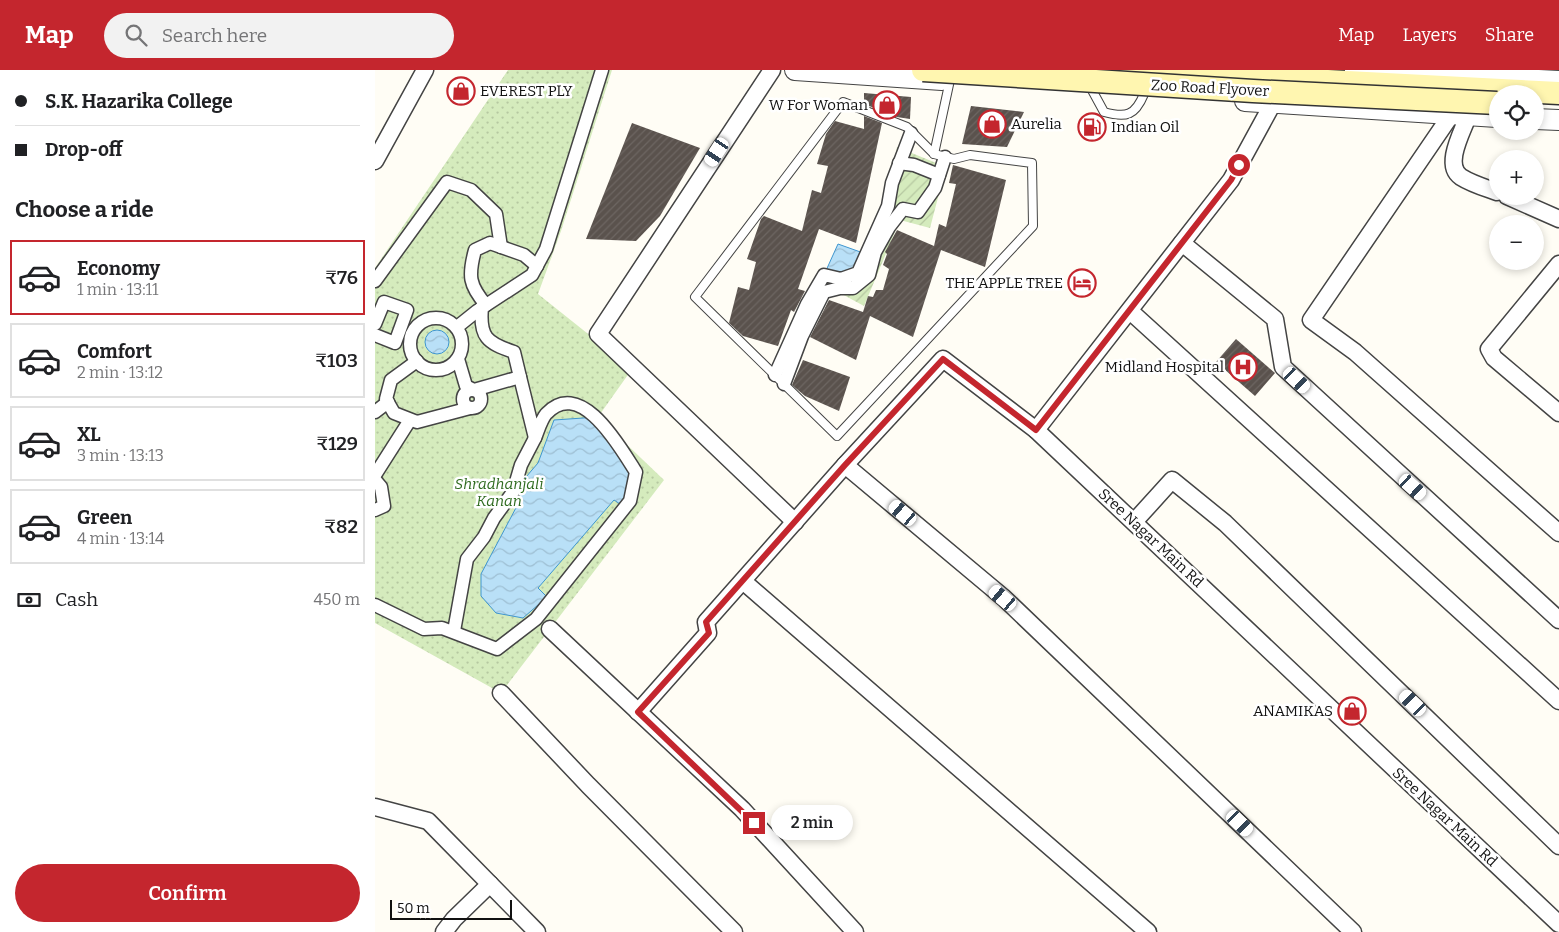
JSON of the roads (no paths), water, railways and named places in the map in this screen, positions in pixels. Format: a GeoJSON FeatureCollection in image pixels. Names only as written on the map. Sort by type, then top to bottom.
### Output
{"type":"FeatureCollection","features":[{"type":"Feature","properties":{"kind":"main road","name":"Zoo Road Flyover"},"geometry":{"type":"LineString","coordinates":[[923,70],[1253,91],[1489,103]]}},
{"type":"Feature","properties":{"kind":"main road","name":"Zoo Road Flyover"},"geometry":{"type":"LineString","coordinates":[[1116,70],[1559,94]]}},
{"type":"Feature","properties":{"kind":"main road"},"geometry":{"type":"LineString","coordinates":[[1544,106],[1559,107]]}},
{"type":"Feature","properties":{"kind":"street"},"geometry":{"type":"LineString","coordinates":[[375,160],[425,70]]}},
{"type":"Feature","properties":{"kind":"street"},"geometry":{"type":"LineString","coordinates":[[457,328],[484,306],[532,275],[546,249],[602,70]]}},
{"type":"Feature","properties":{"kind":"street"},"geometry":{"type":"LineString","coordinates":[[772,70],[598,334],[795,522]]}},
{"type":"Feature","properties":{"kind":"street"},"geometry":{"type":"LineString","coordinates":[[795,70],[951,75],[1092,90],[1489,117]]}},
{"type":"Feature","properties":{"kind":"street"},"geometry":{"type":"LineString","coordinates":[[1326,70],[1559,81]]}},
{"type":"Feature","properties":{"kind":"street"},"geometry":{"type":"LineString","coordinates":[[1036,430],[1231,180],[1273,103]]}},
{"type":"Feature","properties":{"kind":"street"},"geometry":{"type":"LineString","coordinates":[[1460,115],[1453,159],[1454,168],[1462,178],[1489,189]]}},
{"type":"Feature","properties":{"kind":"street"},"geometry":{"type":"LineString","coordinates":[[1460,115],[1311,320],[1355,352],[1559,533]]}},
{"type":"Feature","properties":{"kind":"street"},"geometry":{"type":"LineString","coordinates":[[1544,119],[1559,120]]}},
{"type":"Feature","properties":{"kind":"street"},"geometry":{"type":"LineString","coordinates":[[779,380],[807,304],[824,275],[841,279],[858,273],[888,206],[892,183],[911,133]]}},
{"type":"Feature","properties":{"kind":"street"},"geometry":{"type":"LineString","coordinates":[[779,380],[823,292],[840,288],[853,288],[869,275],[875,252],[889,227],[903,209],[918,212],[935,188],[939,176],[940,156]]}},
{"type":"Feature","properties":{"kind":"street"},"geometry":{"type":"LineString","coordinates":[[899,164],[914,164],[939,176]]}},
{"type":"Feature","properties":{"kind":"street"},"geometry":{"type":"LineString","coordinates":[[375,281],[447,182],[471,190],[496,214],[501,247]]}},
{"type":"Feature","properties":{"kind":"street"},"geometry":{"type":"LineString","coordinates":[[1527,205],[1559,219]]}},
{"type":"Feature","properties":{"kind":"street"},"geometry":{"type":"LineString","coordinates":[[535,438],[514,352],[499,347],[485,337],[481,323],[484,306],[475,291],[469,272],[475,250],[489,243],[524,255],[537,266]]}},
{"type":"Feature","properties":{"kind":"street"},"geometry":{"type":"LineString","coordinates":[[1182,243],[1275,319],[1283,367],[1559,620]]}},
{"type":"Feature","properties":{"kind":"street"},"geometry":{"type":"LineString","coordinates":[[1559,264],[1489,349],[1494,358],[1559,413]]}},
{"type":"Feature","properties":{"kind":"street"},"geometry":{"type":"LineString","coordinates":[[375,335],[395,342],[407,310],[384,302],[376,318]]}},
{"type":"Feature","properties":{"kind":"street"},"geometry":{"type":"LineString","coordinates":[[1129,311],[1559,701]]}},
{"type":"Feature","properties":{"kind":"street"},"geometry":{"type":"LineString","coordinates":[[434,318],[451,322],[457,328],[463,343],[458,359],[452,366],[436,370],[427,369],[417,361],[411,350],[410,341],[415,330],[426,320],[434,318]]}},
{"type":"Feature","properties":{"kind":"street"},"geometry":{"type":"LineString","coordinates":[[402,325],[415,330]]}},
{"type":"Feature","properties":{"kind":"street"},"geometry":{"type":"LineString","coordinates":[[458,359],[468,390]]}},
{"type":"Feature","properties":{"kind":"street","name":"Sree Nagar Main Rd"},"geometry":{"type":"LineString","coordinates":[[845,465],[943,359],[1036,430],[1559,924]]}},
{"type":"Feature","properties":{"kind":"street"},"geometry":{"type":"LineString","coordinates":[[417,361],[391,380],[387,399],[394,413],[417,422],[475,408],[481,402],[480,393],[468,390]]}},
{"type":"Feature","properties":{"kind":"street"},"geometry":{"type":"LineString","coordinates":[[468,390],[520,377]]}},
{"type":"Feature","properties":{"kind":"street"},"geometry":{"type":"LineString","coordinates":[[375,412],[388,402]]}},
{"type":"Feature","properties":{"kind":"street"},"geometry":{"type":"LineString","coordinates":[[375,605],[424,629],[442,628],[454,631],[497,648],[536,619],[630,501],[636,472],[611,434],[596,417],[581,406],[559,405],[546,414],[521,465],[513,492],[494,518],[484,537],[467,559],[454,631]]}},
{"type":"Feature","properties":{"kind":"street"},"geometry":{"type":"LineString","coordinates":[[375,475],[410,420]]}},
{"type":"Feature","properties":{"kind":"street"},"geometry":{"type":"LineString","coordinates":[[638,712],[709,633],[706,622],[744,582],[845,465],[1003,598],[1353,932]]}},
{"type":"Feature","properties":{"kind":"street"},"geometry":{"type":"LineString","coordinates":[[375,480],[381,486],[384,506],[375,510]]}},
{"type":"Feature","properties":{"kind":"street"},"geometry":{"type":"LineString","coordinates":[[1134,522],[1172,480],[1225,523],[1559,846]]}},
{"type":"Feature","properties":{"kind":"street"},"geometry":{"type":"LineString","coordinates":[[744,582],[1148,932]]}},
{"type":"Feature","properties":{"kind":"street"},"geometry":{"type":"LineString","coordinates":[[550,629],[742,809],[855,932]]}},
{"type":"Feature","properties":{"kind":"street"},"geometry":{"type":"LineString","coordinates":[[501,693],[587,785],[734,932]]}},
{"type":"Feature","properties":{"kind":"street"},"geometry":{"type":"LineString","coordinates":[[375,807],[428,821],[532,930]]}},
{"type":"Feature","properties":{"kind":"street"},"geometry":{"type":"LineString","coordinates":[[444,932],[454,919],[490,884]]}},
{"type":"Feature","properties":{"kind":"lane"},"geometry":{"type":"LineString","coordinates":[[940,156],[951,75]]}},
{"type":"Feature","properties":{"kind":"lane"},"geometry":{"type":"LineString","coordinates":[[843,102],[907,127],[911,133],[940,156],[954,159],[970,155],[1032,163],[1033,226],[837,436],[695,298],[843,102]]}},
{"type":"Feature","properties":{"kind":"water"},"geometry":{"type":"Polygon","coordinates":[[[838,244],[866,254],[858,273],[824,275],[838,244]]]}},
{"type":"Feature","properties":{"kind":"water"},"geometry":{"type":"Polygon","coordinates":[[[437,330],[446,333],[449,342],[446,351],[437,354],[428,351],[425,342],[428,333],[437,330]]]}},
{"type":"Feature","properties":{"kind":"water"},"geometry":{"type":"Polygon","coordinates":[[[598,417],[629,473],[626,508],[614,500],[538,588],[547,597],[523,618],[496,613],[481,596],[481,574],[518,504],[520,484],[538,463],[554,420],[598,417]]]}},
{"type":"Feature","properties":{"kind":"place","name":"EVEREST PLY"},"geometry":{"type":"Point","coordinates":[461,91]}},
{"type":"Feature","properties":{"kind":"place","name":"W For Woman"},"geometry":{"type":"Point","coordinates":[887,105]}},
{"type":"Feature","properties":{"kind":"place","name":"Aurelia"},"geometry":{"type":"Point","coordinates":[992,124]}},
{"type":"Feature","properties":{"kind":"place","name":"Indian Oil"},"geometry":{"type":"Point","coordinates":[1092,127]}},
{"type":"Feature","properties":{"kind":"place","name":"THE APPLE TREE"},"geometry":{"type":"Point","coordinates":[1082,283]}},
{"type":"Feature","properties":{"kind":"place","name":"Midland Hospital"},"geometry":{"type":"Point","coordinates":[1243,367]}},
{"type":"Feature","properties":{"kind":"place","name":"ANAMIKAS"},"geometry":{"type":"Point","coordinates":[1352,711]}},
{"type":"Feature","properties":{"kind":"park label","name":"Shradhanjali Kanan"},"geometry":{"type":"Point","coordinates":[499,492]}}]}
